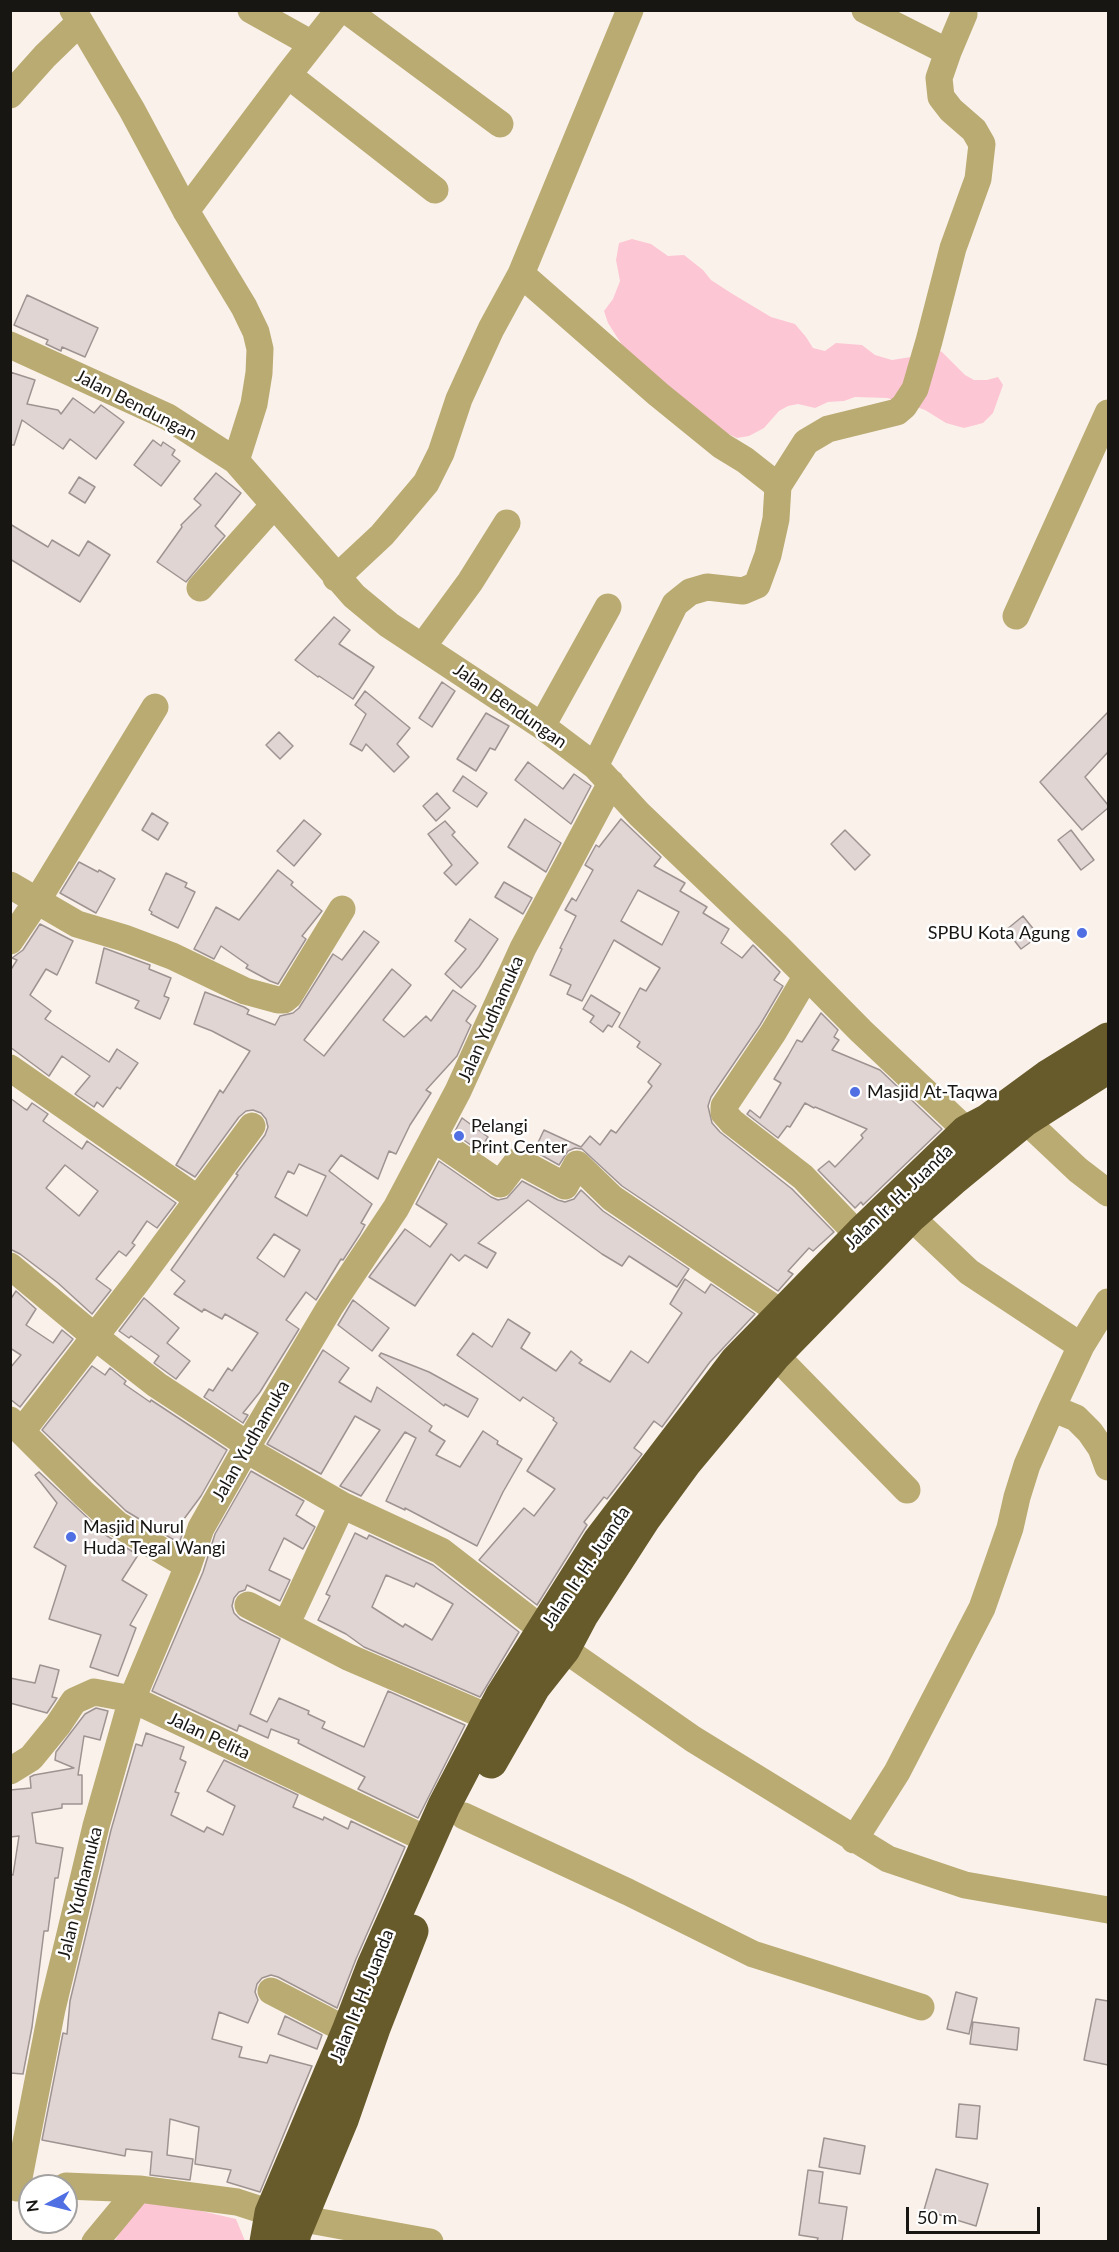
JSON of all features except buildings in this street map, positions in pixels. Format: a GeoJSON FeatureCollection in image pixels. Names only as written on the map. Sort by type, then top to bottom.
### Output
{"type":"FeatureCollection","features":[{"type":"Feature","properties":{"kind":"highway","name":"Jalan Ir. H. Juanda"},"geometry":{"type":"LineString","coordinates":[[282,2229],[342,2120],[378,2018],[428,1840],[490,1718],[553,1639],[582,1615],[644,1519],[685,1463],[967,1131],[988,1120],[1057,1071],[1108,1039]]}},
{"type":"Feature","properties":{"kind":"highway","name":"Jalan Ir. H. Juanda"},"geometry":{"type":"LineString","coordinates":[[282,2229],[348,2031],[410,1909],[441,1862],[488,1767],[534,1687],[553,1639],[606,1532],[736,1361],[859,1236],[903,1209],[1025,1120],[1108,1067]]}},
{"type":"Feature","properties":{"kind":"street"},"geometry":{"type":"LineString","coordinates":[[251,10],[312,44]]}},
{"type":"Feature","properties":{"kind":"street"},"geometry":{"type":"LineString","coordinates":[[186,212],[339,10]]}},
{"type":"Feature","properties":{"kind":"street"},"geometry":{"type":"LineString","coordinates":[[346,10],[500,124]]}},
{"type":"Feature","properties":{"kind":"street"},"geometry":{"type":"LineString","coordinates":[[336,578],[382,536],[426,483],[441,453],[459,399],[491,329],[521,274],[630,10]]}},
{"type":"Feature","properties":{"kind":"street"},"geometry":{"type":"LineString","coordinates":[[865,10],[948,52]]}},
{"type":"Feature","properties":{"kind":"street"},"geometry":{"type":"LineString","coordinates":[[521,274],[667,401],[722,446],[745,460],[778,486],[806,442],[828,429],[897,412],[904,406],[915,389],[953,248],[978,179],[982,144],[974,130],[951,110],[941,97],[939,78],[964,14]]}},
{"type":"Feature","properties":{"kind":"street"},"geometry":{"type":"LineString","coordinates":[[10,95],[77,16],[132,110],[186,212],[244,307],[256,332],[260,350],[259,373],[254,404],[236,461]]}},
{"type":"Feature","properties":{"kind":"street"},"geometry":{"type":"LineString","coordinates":[[288,75],[435,190]]}},
{"type":"Feature","properties":{"kind":"street","name":"Jalan Bendungan"},"geometry":{"type":"LineString","coordinates":[[10,345],[168,417],[236,461],[336,578],[371,611],[542,726],[603,774],[639,814],[967,1131]]}},
{"type":"Feature","properties":{"kind":"street"},"geometry":{"type":"LineString","coordinates":[[1016,616],[1107,422]]}},
{"type":"Feature","properties":{"kind":"street","name":"Jalan Yudhamuka"},"geometry":{"type":"LineString","coordinates":[[22,2174],[52,2009],[96,1826],[132,1699],[188,1566],[201,1528],[330,1307],[396,1208],[459,1091],[603,774],[675,603],[690,592],[707,587],[743,591],[757,585],[768,555],[776,519],[778,486]]}},
{"type":"Feature","properties":{"kind":"street"},"geometry":{"type":"LineString","coordinates":[[200,588],[274,505]]}},
{"type":"Feature","properties":{"kind":"street"},"geometry":{"type":"LineString","coordinates":[[423,646],[470,582],[507,523]]}},
{"type":"Feature","properties":{"kind":"street"},"geometry":{"type":"LineString","coordinates":[[542,726],[608,607]]}},
{"type":"Feature","properties":{"kind":"street"},"geometry":{"type":"LineString","coordinates":[[10,941],[37,902],[155,707]]}},
{"type":"Feature","properties":{"kind":"street"},"geometry":{"type":"LineString","coordinates":[[10,885],[77,924],[172,956],[244,991],[278,1000],[289,996],[342,909]]}},
{"type":"Feature","properties":{"kind":"street"},"geometry":{"type":"LineString","coordinates":[[806,977],[773,1033],[724,1106],[724,1113],[732,1122],[803,1177],[859,1236]]}},
{"type":"Feature","properties":{"kind":"street"},"geometry":{"type":"LineString","coordinates":[[10,1068],[198,1200]]}},
{"type":"Feature","properties":{"kind":"street"},"geometry":{"type":"LineString","coordinates":[[1025,1120],[1078,1170],[1108,1193]]}},
{"type":"Feature","properties":{"kind":"street"},"geometry":{"type":"LineString","coordinates":[[188,1566],[117,1524],[16,1426],[94,1336],[252,1126]]}},
{"type":"Feature","properties":{"kind":"street"},"geometry":{"type":"LineString","coordinates":[[433,1138],[500,1184],[517,1162],[565,1186],[577,1164],[612,1198],[783,1314]]}},
{"type":"Feature","properties":{"kind":"street"},"geometry":{"type":"LineString","coordinates":[[903,1209],[969,1272],[1081,1346]]}},
{"type":"Feature","properties":{"kind":"street"},"geometry":{"type":"LineString","coordinates":[[10,1266],[157,1385],[247,1447],[342,1504],[441,1551],[553,1639],[693,1739],[854,1840],[888,1859],[965,1886],[1108,1910]]}},
{"type":"Feature","properties":{"kind":"street"},"geometry":{"type":"LineString","coordinates":[[854,1840],[897,1772],[982,1608],[1010,1528],[1027,1465],[1081,1346],[1108,1302]]}},
{"type":"Feature","properties":{"kind":"street"},"geometry":{"type":"LineString","coordinates":[[776,1355],[907,1490]]}},
{"type":"Feature","properties":{"kind":"street"},"geometry":{"type":"LineString","coordinates":[[1052,1408],[1076,1418],[1090,1432],[1101,1448],[1108,1467]]}},
{"type":"Feature","properties":{"kind":"street"},"geometry":{"type":"LineString","coordinates":[[286,1625],[342,1504]]}},
{"type":"Feature","properties":{"kind":"street"},"geometry":{"type":"LineString","coordinates":[[248,1605],[348,1657],[490,1718]]}},
{"type":"Feature","properties":{"kind":"street","name":"Jalan Pelita"},"geometry":{"type":"LineString","coordinates":[[10,1771],[31,1758],[74,1701],[94,1692],[132,1699],[428,1840]]}},
{"type":"Feature","properties":{"kind":"street"},"geometry":{"type":"LineString","coordinates":[[464,1816],[628,1892],[753,1954],[921,2007]]}},
{"type":"Feature","properties":{"kind":"street"},"geometry":{"type":"LineString","coordinates":[[271,1990],[348,2031]]}},
{"type":"Feature","properties":{"kind":"street"},"geometry":{"type":"LineString","coordinates":[[78,2186],[139,2189],[237,2202],[282,2229],[340,2241]]}},
{"type":"Feature","properties":{"kind":"street"},"geometry":{"type":"LineString","coordinates":[[95,2241],[139,2189]]}},
{"type":"Feature","properties":{"kind":"street"},"geometry":{"type":"LineString","coordinates":[[282,2229],[430,2241]]}},
{"type":"Feature","properties":{"kind":"shaded area"},"geometry":{"type":"Polygon","coordinates":[[[632,239],[651,244],[668,256],[684,255],[703,270],[711,280],[731,293],[771,317],[795,324],[813,348],[825,351],[836,343],[862,345],[875,355],[892,360],[917,356],[927,344],[942,352],[965,375],[974,380],[998,377],[1003,385],[993,413],[983,423],[964,428],[946,423],[925,410],[887,398],[855,397],[844,401],[828,402],[815,408],[798,404],[788,406],[779,411],[764,428],[749,436],[737,438],[722,431],[629,356],[608,323],[604,311],[613,299],[620,281],[616,260],[619,243],[632,239]]]}},
{"type":"Feature","properties":{"kind":"shaded area"},"geometry":{"type":"Polygon","coordinates":[[[141,2197],[236,2219],[245,2241],[114,2242],[141,2197]]]}},
{"type":"Feature","properties":{"kind":"place","name":"SPBU Kota Agung"},"geometry":{"type":"Point","coordinates":[1082,933]}},
{"type":"Feature","properties":{"kind":"place","name":"Masjid At-Taqwa"},"geometry":{"type":"Point","coordinates":[855,1092]}},
{"type":"Feature","properties":{"kind":"place","name":"Pelangi Print Center"},"geometry":{"type":"Point","coordinates":[459,1136]}},
{"type":"Feature","properties":{"kind":"place","name":"Masjid Nurul Huda Tegal Wangi"},"geometry":{"type":"Point","coordinates":[71,1537]}}]}
